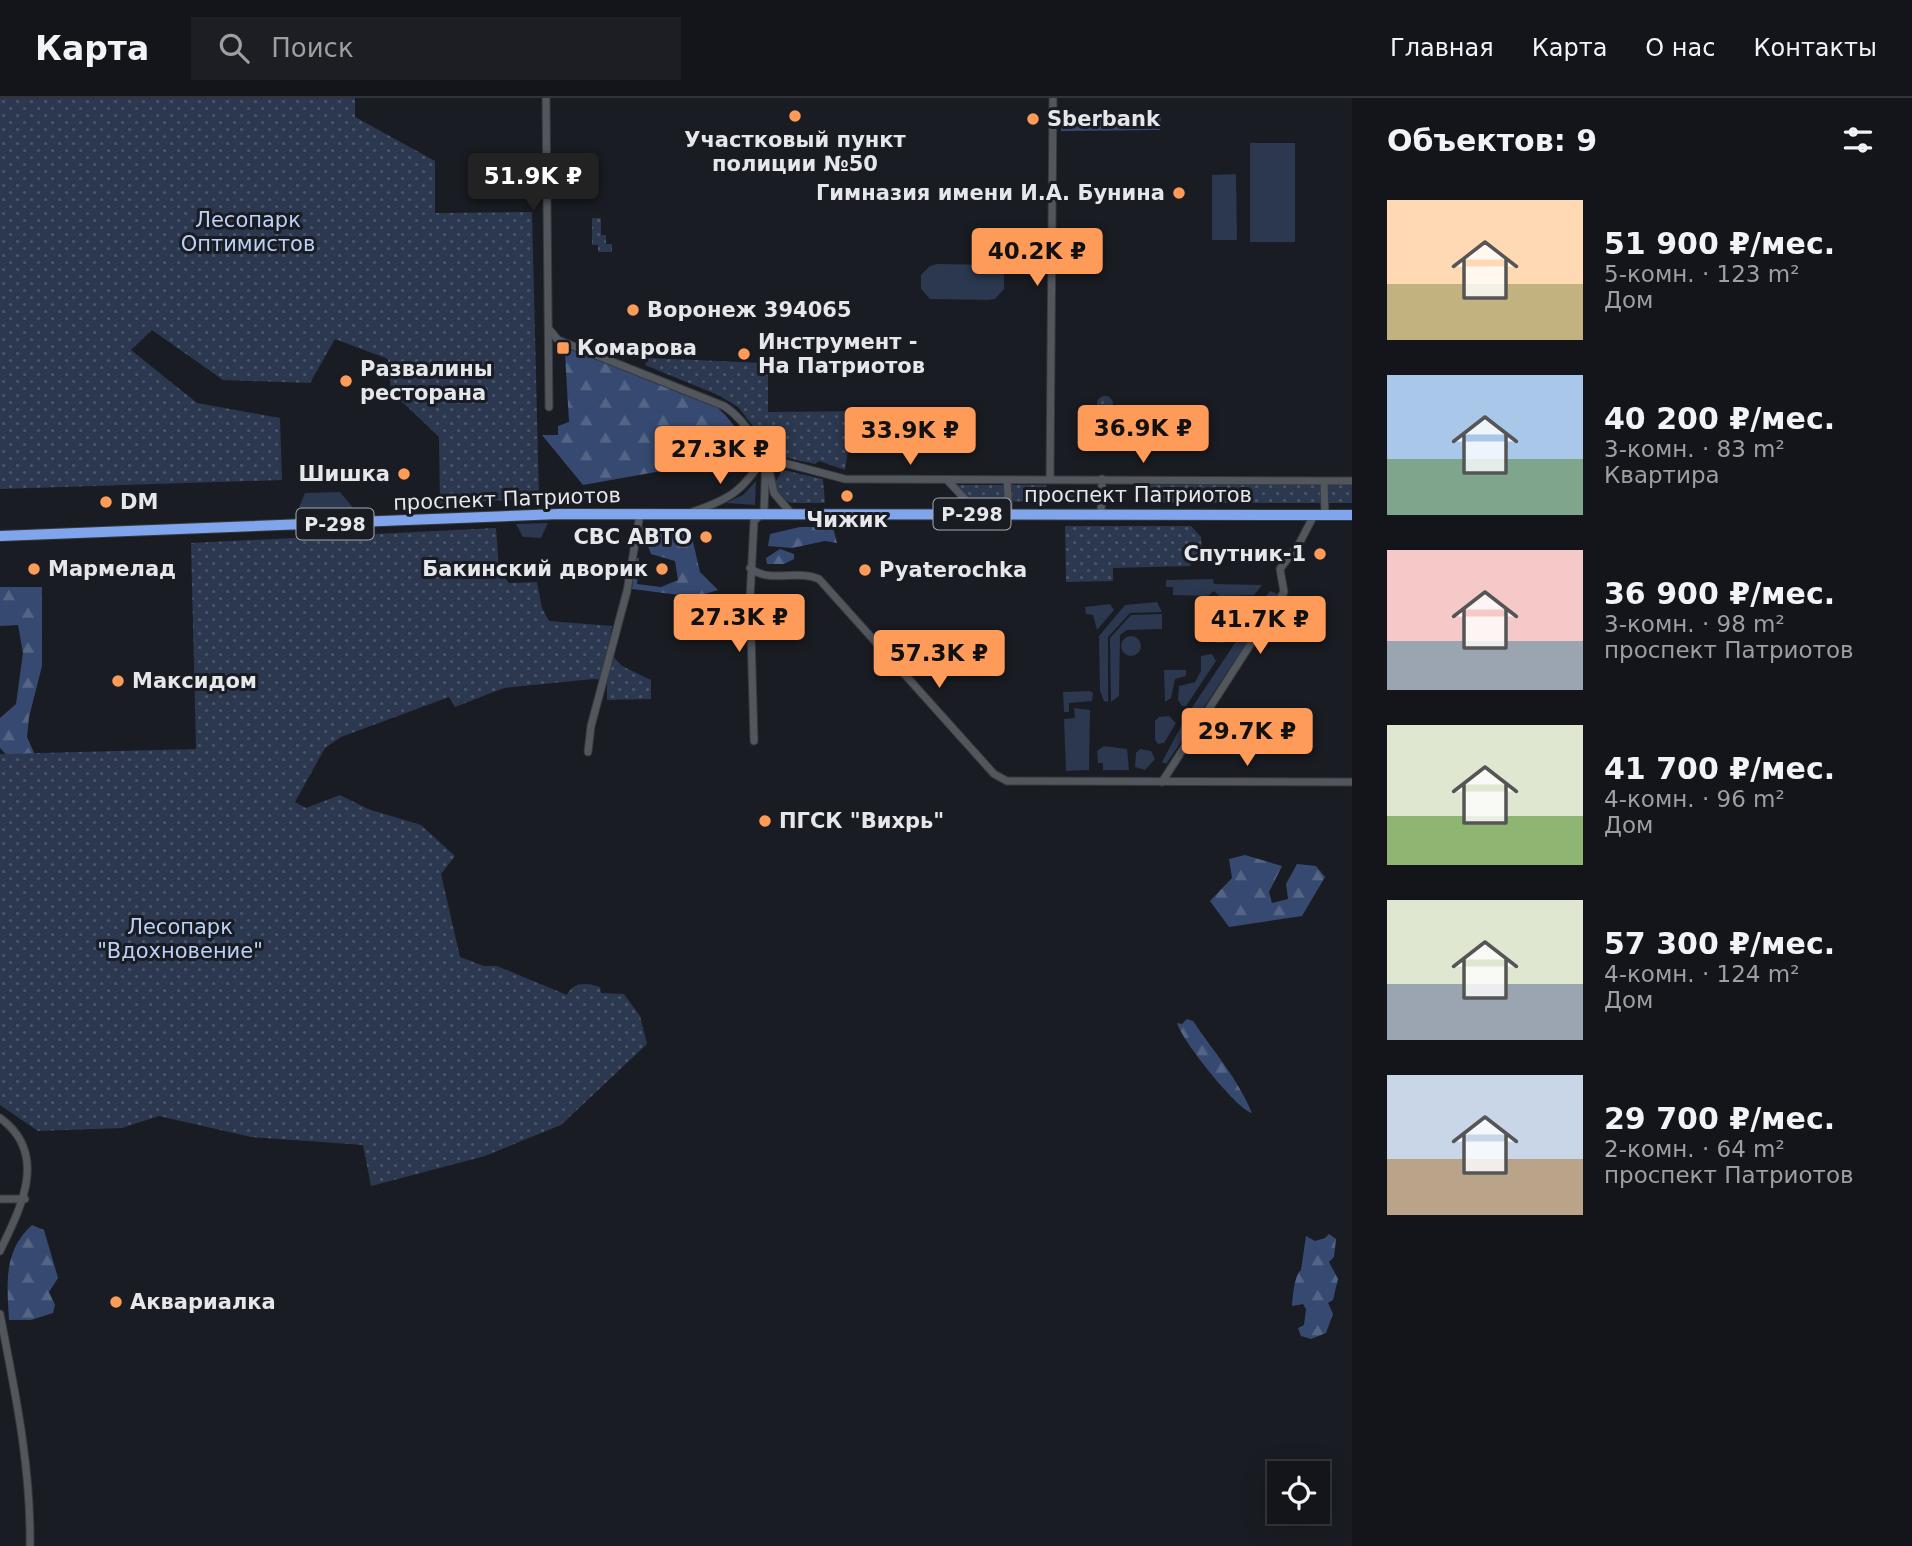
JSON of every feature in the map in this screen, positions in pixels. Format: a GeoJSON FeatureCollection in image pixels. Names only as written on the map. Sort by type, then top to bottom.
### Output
{"type":"FeatureCollection","features":[{"type":"Feature","properties":{"kind":"highway","name":"проспект Патриотов"},"geometry":{"type":"LineString","coordinates":[[0,536],[559,514],[790,512],[1352,515]]}},
{"type":"Feature","properties":{"kind":"street"},"geometry":{"type":"LineString","coordinates":[[546,98],[550,407]]}},
{"type":"Feature","properties":{"kind":"street"},"geometry":{"type":"LineString","coordinates":[[1050,479],[1053,98]]}},
{"type":"Feature","properties":{"kind":"street"},"geometry":{"type":"LineString","coordinates":[[548,329],[558,340],[724,406],[747,425],[766,454],[774,493],[790,512]]}},
{"type":"Feature","properties":{"kind":"street"},"geometry":{"type":"LineString","coordinates":[[691,512],[733,495],[756,470],[766,454]]}},
{"type":"Feature","properties":{"kind":"street"},"geometry":{"type":"LineString","coordinates":[[754,741],[750,568],[754,521],[764,512],[766,454]]}},
{"type":"Feature","properties":{"kind":"street","name":"проспект Патриотов"},"geometry":{"type":"LineString","coordinates":[[766,454],[783,465],[845,479],[949,482],[1050,479],[1352,481]]}},
{"type":"Feature","properties":{"kind":"street"},"geometry":{"type":"LineString","coordinates":[[1101,514],[1102,479]]}},
{"type":"Feature","properties":{"kind":"street"},"geometry":{"type":"LineString","coordinates":[[1007,480],[1009,514]]}},
{"type":"Feature","properties":{"kind":"street"},"geometry":{"type":"LineString","coordinates":[[1162,782],[1284,592],[1280,569],[1319,515],[1324,481]]}},
{"type":"Feature","properties":{"kind":"street"},"geometry":{"type":"LineString","coordinates":[[949,482],[979,514]]}},
{"type":"Feature","properties":{"kind":"street"},"geometry":{"type":"LineString","coordinates":[[588,752],[591,726],[627,591],[640,514]]}},
{"type":"Feature","properties":{"kind":"street"},"geometry":{"type":"LineString","coordinates":[[750,568],[760,576],[809,575],[819,579],[994,774],[1007,781],[1352,782]]}},
{"type":"Feature","properties":{"kind":"street"},"geometry":{"type":"LineString","coordinates":[[0,1118],[16,1136],[28,1164],[24,1199],[0,1251]]}},
{"type":"Feature","properties":{"kind":"street"},"geometry":{"type":"LineString","coordinates":[[0,1199],[24,1199]]}},
{"type":"Feature","properties":{"kind":"street"},"geometry":{"type":"LineString","coordinates":[[0,1314],[23,1430],[31,1500],[30,1546]]}},
{"type":"Feature","properties":{"kind":"green space","name":"Лесопарк Оптимистов"},"geometry":{"type":"Polygon","coordinates":[[[0,98],[355,98],[355,117],[435,161],[435,213],[532,212],[539,498],[440,504],[439,437],[391,391],[388,359],[335,339],[310,383],[223,380],[152,330],[131,350],[197,403],[280,418],[282,480],[0,489],[0,98]]]}},
{"type":"Feature","properties":{"kind":"green space"},"geometry":{"type":"Polygon","coordinates":[[[1061,115],[1161,115],[1160,130],[1061,131],[1061,115]]]}},
{"type":"Feature","properties":{"kind":"green space"},"geometry":{"type":"Polygon","coordinates":[[[1250,143],[1295,143],[1295,242],[1250,242],[1250,143]]]}},
{"type":"Feature","properties":{"kind":"green space"},"geometry":{"type":"Polygon","coordinates":[[[1236,174],[1237,240],[1212,240],[1212,175],[1236,174]]]}},
{"type":"Feature","properties":{"kind":"green space"},"geometry":{"type":"Polygon","coordinates":[[[592,218],[601,218],[601,235],[606,235],[606,244],[612,244],[612,252],[598,252],[598,245],[592,245],[592,218]]]}},
{"type":"Feature","properties":{"kind":"green space"},"geometry":{"type":"Polygon","coordinates":[[[995,265],[1004,275],[1004,289],[995,299],[988,300],[930,299],[921,289],[921,275],[930,266],[995,265]]]}},
{"type":"Feature","properties":{"kind":"green space"},"geometry":{"type":"Polygon","coordinates":[[[568,345],[707,400],[723,413],[737,430],[745,449],[746,470],[667,470],[583,485],[542,435],[558,435],[558,426],[569,422],[565,354],[568,345]]]}},
{"type":"Feature","properties":{"kind":"green space"},"geometry":{"type":"Polygon","coordinates":[[[649,358],[764,363],[768,368],[768,412],[872,411],[872,423],[849,444],[845,470],[819,461],[815,464],[783,457],[767,444],[738,407],[718,395],[645,365],[649,358]]]}},
{"type":"Feature","properties":{"kind":"green space"},"geometry":{"type":"Polygon","coordinates":[[[1105,396],[1111,398],[1111,410],[1105,412],[1099,410],[1097,404],[1099,398],[1105,396]]]}},
{"type":"Feature","properties":{"kind":"green space"},"geometry":{"type":"Polygon","coordinates":[[[783,470],[823,479],[825,503],[791,503],[778,497],[774,484],[783,470]]]}},
{"type":"Feature","properties":{"kind":"green space"},"geometry":{"type":"Polygon","coordinates":[[[756,481],[755,505],[726,503],[743,495],[756,481]]]}},
{"type":"Feature","properties":{"kind":"green space"},"geometry":{"type":"Polygon","coordinates":[[[947,485],[1046,485],[1046,493],[1094,493],[1094,499],[1091,502],[961,501],[947,485]]]}},
{"type":"Feature","properties":{"kind":"green space"},"geometry":{"type":"Polygon","coordinates":[[[1150,485],[1352,485],[1352,503],[1150,503],[1150,485]]]}},
{"type":"Feature","properties":{"kind":"green space"},"geometry":{"type":"Polygon","coordinates":[[[340,492],[355,510],[297,512],[305,493],[340,492]]]}},
{"type":"Feature","properties":{"kind":"green space"},"geometry":{"type":"Polygon","coordinates":[[[548,523],[541,538],[523,537],[516,524],[548,523]]]}},
{"type":"Feature","properties":{"kind":"green space"},"geometry":{"type":"Polygon","coordinates":[[[1065,526],[1191,526],[1201,537],[1202,558],[1192,560],[1190,566],[1113,568],[1113,581],[1066,582],[1065,526]]]}},
{"type":"Feature","properties":{"kind":"green space"},"geometry":{"type":"Polygon","coordinates":[[[641,527],[690,529],[700,572],[718,590],[695,597],[632,589],[635,558],[639,558],[637,584],[661,587],[678,580],[675,561],[651,554],[641,527]]]}},
{"type":"Feature","properties":{"kind":"green space"},"geometry":{"type":"Polygon","coordinates":[[[800,527],[833,527],[837,543],[825,541],[792,548],[768,546],[770,534],[800,527]]]}},
{"type":"Feature","properties":{"kind":"green space","name":"Лесопарк \"Вдохновение\""},"geometry":{"type":"Polygon","coordinates":[[[496,528],[499,569],[509,583],[537,582],[542,608],[549,621],[612,626],[608,651],[622,666],[651,680],[651,699],[607,700],[607,680],[593,679],[504,688],[455,707],[449,697],[341,737],[325,748],[295,802],[306,808],[340,795],[368,809],[421,825],[455,856],[441,874],[460,957],[484,966],[497,966],[567,995],[573,987],[585,984],[600,987],[601,993],[624,994],[640,1016],[647,1044],[561,1125],[485,1156],[371,1186],[363,1145],[251,1137],[159,1116],[122,1128],[38,1131],[0,1105],[0,754],[196,749],[191,543],[496,528]]]}},
{"type":"Feature","properties":{"kind":"green space"},"geometry":{"type":"Polygon","coordinates":[[[780,549],[794,554],[794,559],[784,564],[767,564],[766,558],[780,549]]]}},
{"type":"Feature","properties":{"kind":"green space"},"geometry":{"type":"Polygon","coordinates":[[[1213,579],[1214,584],[1262,585],[1254,595],[1219,596],[1214,591],[1208,596],[1173,595],[1173,587],[1166,587],[1166,580],[1213,579]]]}},
{"type":"Feature","properties":{"kind":"green space"},"geometry":{"type":"Polygon","coordinates":[[[0,587],[42,587],[42,666],[29,717],[27,737],[35,755],[30,779],[0,748],[0,718],[16,704],[23,653],[18,625],[0,626],[0,587]]]}},
{"type":"Feature","properties":{"kind":"green space"},"geometry":{"type":"Polygon","coordinates":[[[1270,591],[1277,594],[1270,607],[1166,764],[1162,762],[1187,715],[1237,640],[1242,640],[1268,602],[1265,597],[1270,591]]]}},
{"type":"Feature","properties":{"kind":"green space"},"geometry":{"type":"Polygon","coordinates":[[[1255,597],[1250,605],[1244,608],[1219,598],[1255,597]]]}},
{"type":"Feature","properties":{"kind":"green space"},"geometry":{"type":"Polygon","coordinates":[[[1157,602],[1162,612],[1130,613],[1108,637],[1108,702],[1104,701],[1100,691],[1099,636],[1125,605],[1157,602]]]}},
{"type":"Feature","properties":{"kind":"green space"},"geometry":{"type":"Polygon","coordinates":[[[1110,604],[1114,610],[1097,630],[1093,615],[1086,614],[1085,607],[1110,604]]]}},
{"type":"Feature","properties":{"kind":"green space"},"geometry":{"type":"Polygon","coordinates":[[[1219,607],[1240,617],[1224,643],[1216,643],[1216,616],[1220,615],[1219,607]]]}},
{"type":"Feature","properties":{"kind":"green space"},"geometry":{"type":"Polygon","coordinates":[[[1162,614],[1162,629],[1127,630],[1120,635],[1119,696],[1111,702],[1110,638],[1131,615],[1162,614]]]}},
{"type":"Feature","properties":{"kind":"green space"},"geometry":{"type":"Polygon","coordinates":[[[1131,636],[1138,639],[1141,646],[1138,653],[1131,656],[1124,653],[1121,646],[1124,639],[1131,636]]]}},
{"type":"Feature","properties":{"kind":"green space"},"geometry":{"type":"Polygon","coordinates":[[[1212,654],[1216,661],[1186,706],[1182,706],[1178,700],[1179,686],[1195,682],[1201,671],[1201,656],[1212,654]]]}},
{"type":"Feature","properties":{"kind":"green space"},"geometry":{"type":"Polygon","coordinates":[[[1164,670],[1186,670],[1186,676],[1175,679],[1171,698],[1165,702],[1164,670]]]}},
{"type":"Feature","properties":{"kind":"green space"},"geometry":{"type":"Polygon","coordinates":[[[1063,692],[1093,693],[1092,701],[1069,703],[1069,712],[1064,712],[1063,692]]]}},
{"type":"Feature","properties":{"kind":"green space"},"geometry":{"type":"Polygon","coordinates":[[[1074,708],[1090,710],[1089,770],[1066,771],[1064,719],[1075,718],[1074,708]]]}},
{"type":"Feature","properties":{"kind":"green space"},"geometry":{"type":"Polygon","coordinates":[[[1169,716],[1176,723],[1164,743],[1158,744],[1155,740],[1155,721],[1159,717],[1169,716]]]}},
{"type":"Feature","properties":{"kind":"green space"},"geometry":{"type":"Polygon","coordinates":[[[1104,746],[1127,749],[1129,770],[1103,770],[1103,763],[1098,763],[1097,751],[1104,746]]]}},
{"type":"Feature","properties":{"kind":"green space"},"geometry":{"type":"Polygon","coordinates":[[[1140,749],[1151,751],[1155,759],[1145,770],[1135,767],[1136,753],[1140,749]]]}},
{"type":"Feature","properties":{"kind":"green space"},"geometry":{"type":"Polygon","coordinates":[[[1245,855],[1282,866],[1269,892],[1272,903],[1288,899],[1286,884],[1297,864],[1316,866],[1325,877],[1302,916],[1229,927],[1210,901],[1232,878],[1229,859],[1245,855]]]}},
{"type":"Feature","properties":{"kind":"green space"},"geometry":{"type":"Polygon","coordinates":[[[1187,1019],[1193,1021],[1225,1066],[1252,1113],[1244,1109],[1222,1087],[1188,1043],[1177,1023],[1182,1024],[1187,1019]]]}},
{"type":"Feature","properties":{"kind":"green space"},"geometry":{"type":"Polygon","coordinates":[[[32,1225],[44,1230],[58,1278],[49,1292],[55,1305],[53,1313],[31,1320],[9,1320],[8,1281],[11,1257],[32,1225]]]}},
{"type":"Feature","properties":{"kind":"green space"},"geometry":{"type":"Polygon","coordinates":[[[1329,1234],[1336,1239],[1334,1257],[1329,1262],[1338,1279],[1333,1300],[1328,1303],[1333,1314],[1326,1333],[1311,1339],[1301,1336],[1298,1328],[1304,1325],[1306,1309],[1303,1304],[1292,1306],[1294,1286],[1301,1270],[1306,1236],[1315,1241],[1329,1234]]]}},
{"type":"Feature","properties":{"kind":"place","name":"Участковый пункт полиции №50"},"geometry":{"type":"Point","coordinates":[795,116]}},
{"type":"Feature","properties":{"kind":"place","name":"Sberbank"},"geometry":{"type":"Point","coordinates":[1033,119]}},
{"type":"Feature","properties":{"kind":"place","name":"Гимназия имени И.А. Бунина"},"geometry":{"type":"Point","coordinates":[1179,193]}},
{"type":"Feature","properties":{"kind":"place","name":"Воронеж 394065"},"geometry":{"type":"Point","coordinates":[633,310]}},
{"type":"Feature","properties":{"kind":"place","name":"Комарова"},"geometry":{"type":"Point","coordinates":[563,348]}},
{"type":"Feature","properties":{"kind":"place","name":"Инструмент - На Патриотов"},"geometry":{"type":"Point","coordinates":[744,354]}},
{"type":"Feature","properties":{"kind":"place","name":"Развалины ресторана"},"geometry":{"type":"Point","coordinates":[346,381]}},
{"type":"Feature","properties":{"kind":"place","name":"Шишка"},"geometry":{"type":"Point","coordinates":[404,474]}},
{"type":"Feature","properties":{"kind":"place","name":"Чижик"},"geometry":{"type":"Point","coordinates":[847,496]}},
{"type":"Feature","properties":{"kind":"place","name":"DM"},"geometry":{"type":"Point","coordinates":[106,502]}},
{"type":"Feature","properties":{"kind":"place","name":"СВС АВТО"},"geometry":{"type":"Point","coordinates":[706,537]}},
{"type":"Feature","properties":{"kind":"place","name":"Спутник-1"},"geometry":{"type":"Point","coordinates":[1320,554]}},
{"type":"Feature","properties":{"kind":"place","name":"Мармелад"},"geometry":{"type":"Point","coordinates":[34,569]}},
{"type":"Feature","properties":{"kind":"place","name":"Бакинский дворик"},"geometry":{"type":"Point","coordinates":[662,569]}},
{"type":"Feature","properties":{"kind":"place","name":"Pyaterochka"},"geometry":{"type":"Point","coordinates":[865,570]}},
{"type":"Feature","properties":{"kind":"place","name":"Максидом"},"geometry":{"type":"Point","coordinates":[118,681]}},
{"type":"Feature","properties":{"kind":"place","name":"ПГСК \"Вихрь\""},"geometry":{"type":"Point","coordinates":[765,821]}},
{"type":"Feature","properties":{"kind":"place","name":"Аквариалка"},"geometry":{"type":"Point","coordinates":[116,1302]}}]}
